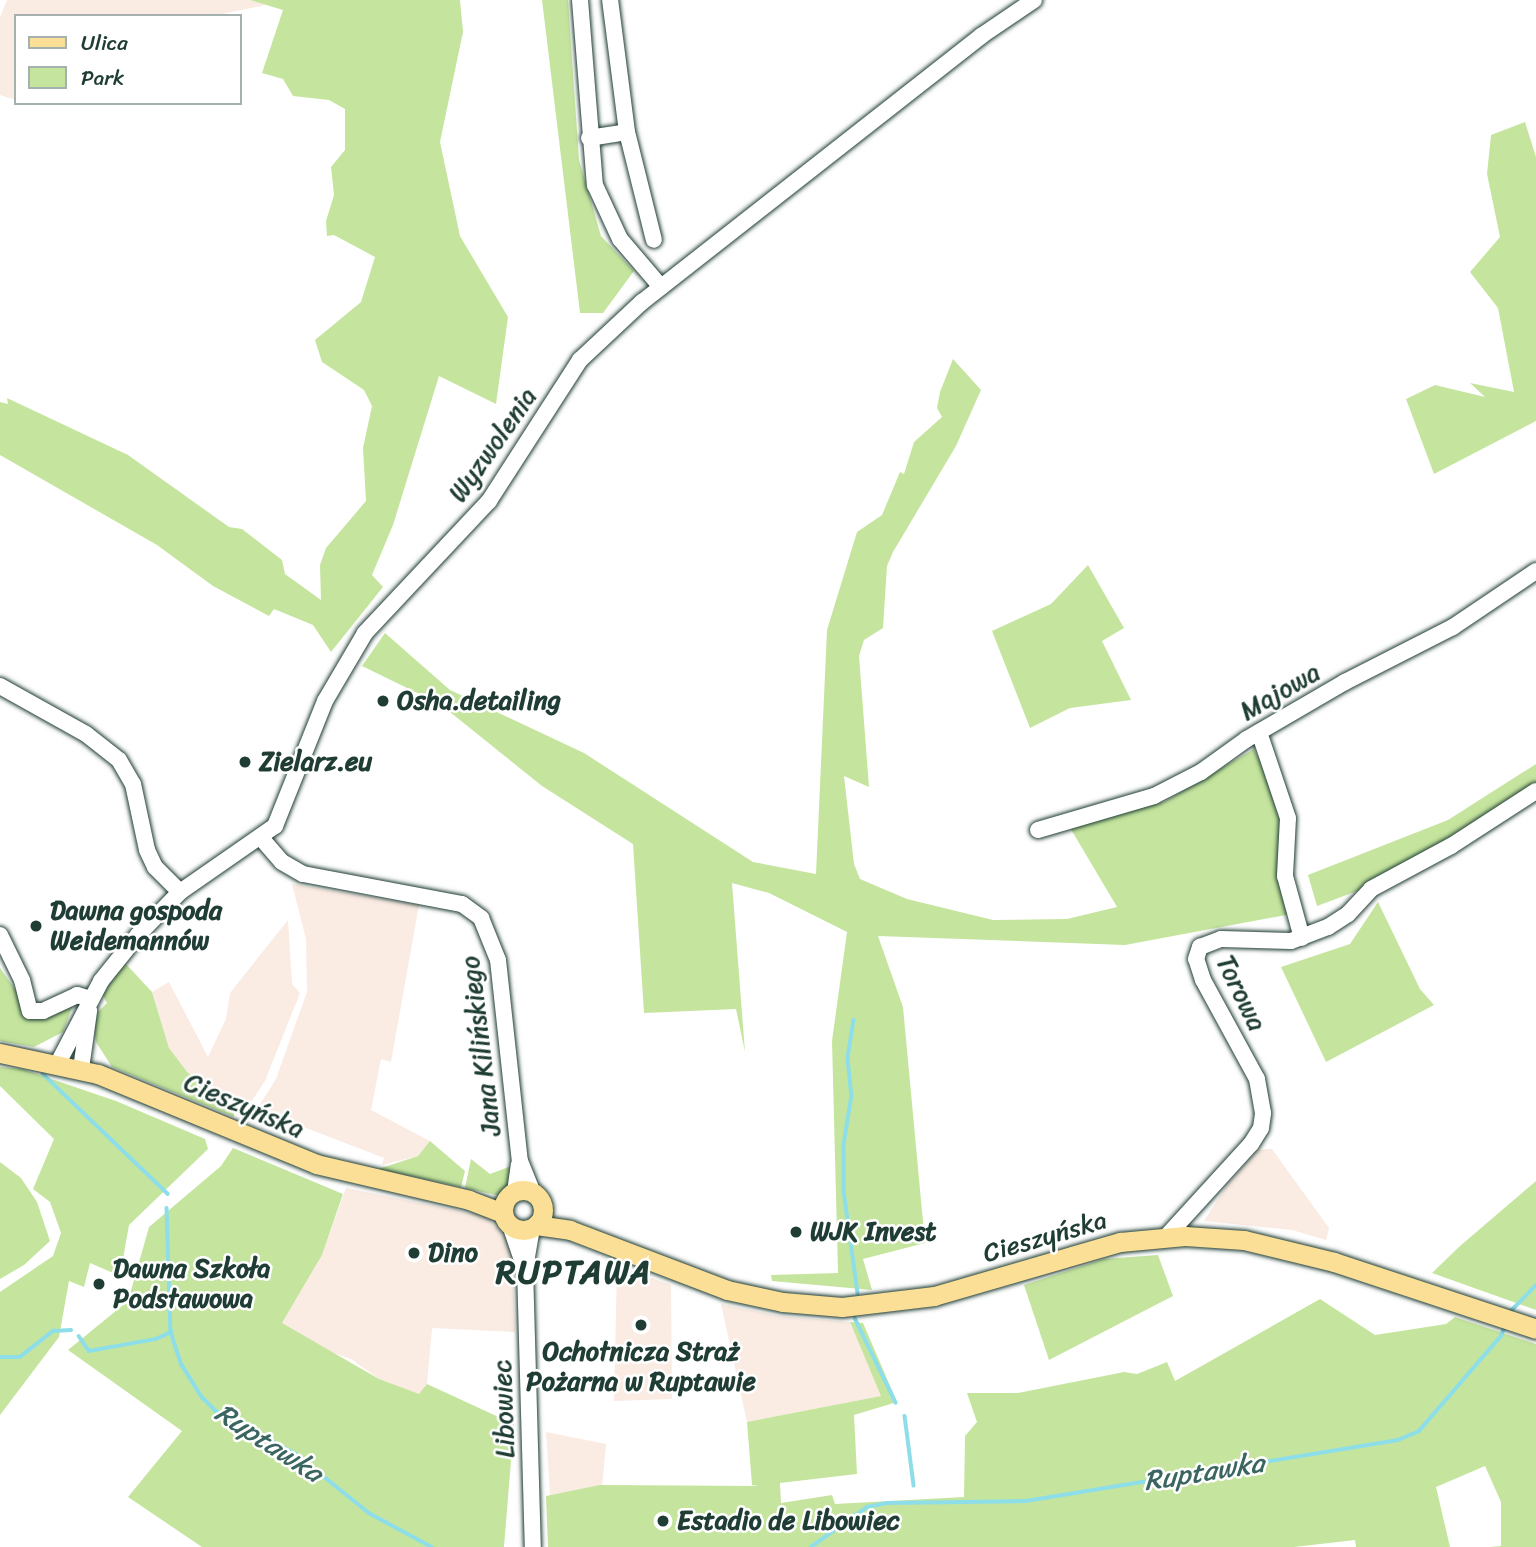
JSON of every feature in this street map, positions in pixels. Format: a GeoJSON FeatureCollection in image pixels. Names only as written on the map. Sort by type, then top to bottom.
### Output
{"type":"FeatureCollection","features":[{"type":"Feature","properties":{"kind":"main road","name":"Cieszyńska"},"geometry":{"type":"LineString","coordinates":[[0,1053],[81,1069],[316,1164],[470,1199],[514,1204],[537,1221],[570,1230],[727,1290],[783,1302],[842,1307],[934,1296],[1090,1248],[1166,1237],[1204,1236],[1288,1249],[1536,1329]]}},
{"type":"Feature","properties":{"kind":"main road"},"geometry":{"type":"LineString","coordinates":[[514,1204],[537,1221]]}},
{"type":"Feature","properties":{"kind":"street"},"geometry":{"type":"LineString","coordinates":[[580,0],[589,138],[601,204],[621,239],[661,288]]}},
{"type":"Feature","properties":{"kind":"street"},"geometry":{"type":"LineString","coordinates":[[610,0],[627,132],[654,240]]}},
{"type":"Feature","properties":{"kind":"street","name":"Wyzwolenia"},"geometry":{"type":"LineString","coordinates":[[58,1063],[111,967],[180,892],[262,839],[279,819],[325,701],[365,633],[489,501],[580,360],[661,288],[981,36],[1034,0]]}},
{"type":"Feature","properties":{"kind":"street"},"geometry":{"type":"LineString","coordinates":[[589,138],[627,132]]}},
{"type":"Feature","properties":{"kind":"street","name":"Majowa"},"geometry":{"type":"LineString","coordinates":[[1038,830],[1154,796],[1201,772],[1259,732],[1453,627],[1536,571]]}},
{"type":"Feature","properties":{"kind":"street"},"geometry":{"type":"LineString","coordinates":[[0,686],[86,734],[119,760],[133,784],[147,850],[155,867],[180,892]]}},
{"type":"Feature","properties":{"kind":"street"},"geometry":{"type":"LineString","coordinates":[[1259,732],[1286,807],[1285,876],[1302,938]]}},
{"type":"Feature","properties":{"kind":"street","name":"Torowa"},"geometry":{"type":"LineString","coordinates":[[1166,1237],[1251,1144],[1261,1128],[1263,1114],[1257,1079],[1224,1025],[1203,979],[1197,952],[1204,943],[1221,939],[1270,944],[1302,938],[1338,921],[1371,888],[1451,846],[1536,791]]}},
{"type":"Feature","properties":{"kind":"street","name":"Jana Kilińskiego"},"geometry":{"type":"LineString","coordinates":[[262,839],[282,862],[303,874],[462,905],[481,918],[498,960],[520,1161],[514,1204]]}},
{"type":"Feature","properties":{"kind":"street"},"geometry":{"type":"LineString","coordinates":[[0,935],[22,980],[30,1011],[43,1011],[77,995],[91,999]]}},
{"type":"Feature","properties":{"kind":"street","name":"Wyzwolenia"},"geometry":{"type":"LineString","coordinates":[[81,1069],[91,999]]}},
{"type":"Feature","properties":{"kind":"street","name":"Libowiec"},"geometry":{"type":"LineString","coordinates":[[514,1204],[525,1268],[533,1547]]}},
{"type":"Feature","properties":{"kind":"street","name":"Libowiec"},"geometry":{"type":"LineString","coordinates":[[525,1268],[537,1221]]}},
{"type":"Feature","properties":{"kind":"shaded area"},"geometry":{"type":"Polygon","coordinates":[[[7,0],[250,0],[266,5],[222,14],[14,14],[14,99],[0,95],[0,17],[7,0]]]}},
{"type":"Feature","properties":{"kind":"shaded area"},"geometry":{"type":"Polygon","coordinates":[[[292,884],[419,905],[391,1062],[381,1059],[371,1110],[430,1141],[418,1156],[382,1165],[384,1158],[257,1109],[276,1079],[307,992],[306,939],[292,884]]]}},
{"type":"Feature","properties":{"kind":"shaded area"},"geometry":{"type":"Polygon","coordinates":[[[288,920],[292,984],[300,993],[265,1081],[249,1105],[188,1073],[169,1048],[152,992],[169,982],[208,1057],[226,1019],[230,993],[288,920]]]}},
{"type":"Feature","properties":{"kind":"shaded area"},"geometry":{"type":"Polygon","coordinates":[[[1272,1149],[1329,1228],[1326,1240],[1292,1230],[1204,1221],[1227,1185],[1258,1150],[1272,1149]]]}},
{"type":"Feature","properties":{"kind":"shaded area"},"geometry":{"type":"Polygon","coordinates":[[[346,1188],[486,1216],[512,1244],[515,1332],[432,1328],[427,1384],[419,1395],[379,1379],[351,1359],[282,1335],[282,1323],[322,1255],[346,1188]]]}},
{"type":"Feature","properties":{"kind":"shaded area"},"geometry":{"type":"Polygon","coordinates":[[[617,1266],[671,1285],[672,1399],[614,1401],[617,1266]]]}},
{"type":"Feature","properties":{"kind":"shaded area"},"geometry":{"type":"Polygon","coordinates":[[[721,1304],[780,1316],[850,1322],[882,1396],[747,1422],[721,1304]]]}},
{"type":"Feature","properties":{"kind":"shaded area"},"geometry":{"type":"Polygon","coordinates":[[[546,1432],[606,1444],[602,1487],[550,1495],[546,1432]]]}},
{"type":"Feature","properties":{"kind":"green space"},"geometry":{"type":"Polygon","coordinates":[[[250,0],[460,0],[463,32],[440,142],[460,236],[508,317],[496,404],[439,376],[393,525],[372,575],[383,587],[331,652],[313,625],[274,609],[269,616],[213,586],[157,545],[0,455],[0,402],[8,404],[7,398],[128,455],[229,527],[242,529],[282,560],[285,574],[321,600],[320,565],[326,548],[366,501],[363,448],[372,406],[364,390],[322,362],[315,340],[361,302],[375,257],[334,235],[327,236],[326,221],[334,195],[331,167],[345,150],[345,109],[329,100],[293,96],[283,79],[262,73],[283,10],[250,0]]]}},
{"type":"Feature","properties":{"kind":"green space"},"geometry":{"type":"Polygon","coordinates":[[[542,0],[568,0],[579,160],[601,236],[634,271],[603,313],[580,313],[542,0]]]}},
{"type":"Feature","properties":{"kind":"green space"},"geometry":{"type":"Polygon","coordinates":[[[1525,122],[1536,157],[1536,421],[1434,474],[1406,399],[1435,385],[1485,397],[1470,383],[1514,392],[1498,308],[1470,272],[1500,237],[1487,174],[1491,135],[1525,122]]]}},
{"type":"Feature","properties":{"kind":"green space"},"geometry":{"type":"Polygon","coordinates":[[[953,359],[981,390],[956,446],[893,552],[887,566],[883,628],[864,640],[859,656],[869,787],[844,776],[854,864],[860,879],[907,899],[993,920],[1067,919],[1117,907],[1069,826],[1164,802],[1254,749],[1290,824],[1277,881],[1292,877],[1302,912],[1125,945],[878,936],[903,1007],[925,1243],[863,1259],[872,1290],[772,1281],[771,1275],[838,1273],[832,1041],[847,932],[769,893],[732,883],[745,1052],[736,1009],[644,1013],[633,844],[542,786],[440,704],[362,666],[385,633],[450,690],[584,753],[753,862],[816,874],[827,630],[857,532],[882,515],[900,472],[904,474],[914,442],[942,417],[937,408],[940,392],[953,359]]]}},
{"type":"Feature","properties":{"kind":"green space"},"geometry":{"type":"Polygon","coordinates":[[[1088,565],[1124,628],[1102,641],[1131,700],[1070,708],[1030,728],[992,631],[1051,604],[1088,565]]]}},
{"type":"Feature","properties":{"kind":"green space"},"geometry":{"type":"Polygon","coordinates":[[[1536,764],[1536,787],[1368,887],[1317,906],[1308,875],[1448,820],[1536,764]]]}},
{"type":"Feature","properties":{"kind":"green space"},"geometry":{"type":"Polygon","coordinates":[[[1378,902],[1420,989],[1434,1005],[1326,1062],[1281,967],[1350,944],[1378,902]]]}},
{"type":"Feature","properties":{"kind":"green space"},"geometry":{"type":"Polygon","coordinates":[[[125,963],[152,992],[169,1048],[188,1073],[208,1083],[206,1098],[234,1109],[234,1117],[112,1067],[96,1042],[94,1029],[98,1012],[107,1003],[102,994],[125,963]]]}},
{"type":"Feature","properties":{"kind":"green space"},"geometry":{"type":"Polygon","coordinates":[[[0,968],[18,993],[23,1011],[74,1002],[63,1032],[34,1047],[0,1041],[0,968]]]}},
{"type":"Feature","properties":{"kind":"green space"},"geometry":{"type":"Polygon","coordinates":[[[0,1067],[22,1069],[116,1101],[205,1139],[208,1149],[129,1225],[120,1276],[90,1263],[84,1287],[69,1281],[59,1337],[0,1415],[0,1292],[53,1256],[61,1233],[50,1202],[33,1189],[54,1139],[0,1086],[0,1067]]]}},
{"type":"Feature","properties":{"kind":"green space"},"geometry":{"type":"Polygon","coordinates":[[[430,1141],[465,1171],[461,1187],[378,1169],[418,1156],[430,1141]]]}},
{"type":"Feature","properties":{"kind":"green space"},"geometry":{"type":"Polygon","coordinates":[[[233,1148],[343,1194],[322,1255],[282,1323],[379,1379],[419,1394],[427,1384],[514,1424],[504,1547],[202,1547],[128,1497],[182,1431],[68,1350],[128,1301],[149,1227],[221,1166],[233,1148]]]}},
{"type":"Feature","properties":{"kind":"green space"},"geometry":{"type":"Polygon","coordinates":[[[471,1159],[490,1174],[514,1165],[509,1189],[500,1196],[465,1188],[471,1159]]]}},
{"type":"Feature","properties":{"kind":"green space"},"geometry":{"type":"Polygon","coordinates":[[[0,1162],[21,1178],[37,1202],[50,1241],[24,1265],[0,1279],[0,1162]]]}},
{"type":"Feature","properties":{"kind":"green space"},"geometry":{"type":"Polygon","coordinates":[[[1536,1181],[1536,1310],[1432,1273],[1460,1246],[1536,1181]]]}},
{"type":"Feature","properties":{"kind":"green space"},"geometry":{"type":"Polygon","coordinates":[[[1158,1255],[1173,1296],[1049,1360],[1024,1285],[1104,1259],[1158,1255]]]}},
{"type":"Feature","properties":{"kind":"green space"},"geometry":{"type":"Polygon","coordinates":[[[1320,1299],[1375,1335],[1446,1324],[1455,1317],[1536,1344],[1536,1547],[1489,1547],[1501,1546],[1501,1502],[1485,1466],[1436,1487],[1450,1547],[1356,1547],[1355,1540],[1294,1547],[548,1547],[546,1496],[600,1485],[758,1486],[752,1485],[747,1422],[881,1396],[850,1322],[863,1323],[897,1402],[854,1415],[857,1474],[780,1483],[781,1503],[832,1495],[835,1504],[964,1497],[965,1436],[977,1422],[967,1393],[1018,1393],[1124,1372],[1137,1374],[1167,1362],[1175,1381],[1320,1299]]]}},
{"type":"Feature","properties":{"kind":"waterway"},"geometry":{"type":"LineString","coordinates":[[854,1020],[848,1059],[852,1095],[844,1145],[844,1191],[858,1293]]}},
{"type":"Feature","properties":{"kind":"waterway","name":"Ruptawka"},"geometry":{"type":"LineString","coordinates":[[43,1074],[168,1194]]}},
{"type":"Feature","properties":{"kind":"waterway","name":"Ruptawka"},"geometry":{"type":"LineString","coordinates":[[167,1208],[171,1332],[182,1365],[203,1398],[216,1411],[296,1454],[369,1513],[432,1547]]}},
{"type":"Feature","properties":{"kind":"waterway","name":"Ruptawka"},"geometry":{"type":"LineString","coordinates":[[1510,1312],[1536,1285]]}},
{"type":"Feature","properties":{"kind":"waterway"},"geometry":{"type":"LineString","coordinates":[[855,1318],[896,1403]]}},
{"type":"Feature","properties":{"kind":"waterway","name":"Ruptawka"},"geometry":{"type":"LineString","coordinates":[[811,1547],[867,1507],[887,1503],[1026,1501],[1398,1440],[1419,1431],[1501,1336],[1505,1326]]}},
{"type":"Feature","properties":{"kind":"waterway"},"geometry":{"type":"LineString","coordinates":[[0,1357],[20,1357],[53,1331],[71,1330]]}},
{"type":"Feature","properties":{"kind":"waterway"},"geometry":{"type":"LineString","coordinates":[[79,1336],[89,1351],[156,1339],[171,1332]]}},
{"type":"Feature","properties":{"kind":"waterway"},"geometry":{"type":"LineString","coordinates":[[905,1416],[914,1485]]}},
{"type":"Feature","properties":{"kind":"place","name":"Osha.detailing"},"geometry":{"type":"Point","coordinates":[383,701]}},
{"type":"Feature","properties":{"kind":"place","name":"Zielarz.eu"},"geometry":{"type":"Point","coordinates":[245,762]}},
{"type":"Feature","properties":{"kind":"place","name":"Dawna gospoda Weidemannów"},"geometry":{"type":"Point","coordinates":[36,926]}},
{"type":"Feature","properties":{"kind":"place","name":"WJK Invest"},"geometry":{"type":"Point","coordinates":[796,1232]}},
{"type":"Feature","properties":{"kind":"place","name":"Dino"},"geometry":{"type":"Point","coordinates":[414,1253]}},
{"type":"Feature","properties":{"kind":"place","name":"Dawna Szkoła Podstawowa"},"geometry":{"type":"Point","coordinates":[99,1284]}},
{"type":"Feature","properties":{"kind":"place","name":"Ochotnicza Straż Pożarna w Ruptawie"},"geometry":{"type":"Point","coordinates":[641,1325]}},
{"type":"Feature","properties":{"kind":"place","name":"Estadio de Libowiec"},"geometry":{"type":"Point","coordinates":[663,1521]}},
{"type":"Feature","properties":{"kind":"district","name":"RUPTAWA"},"geometry":{"type":"Point","coordinates":[574,1273]}}]}
